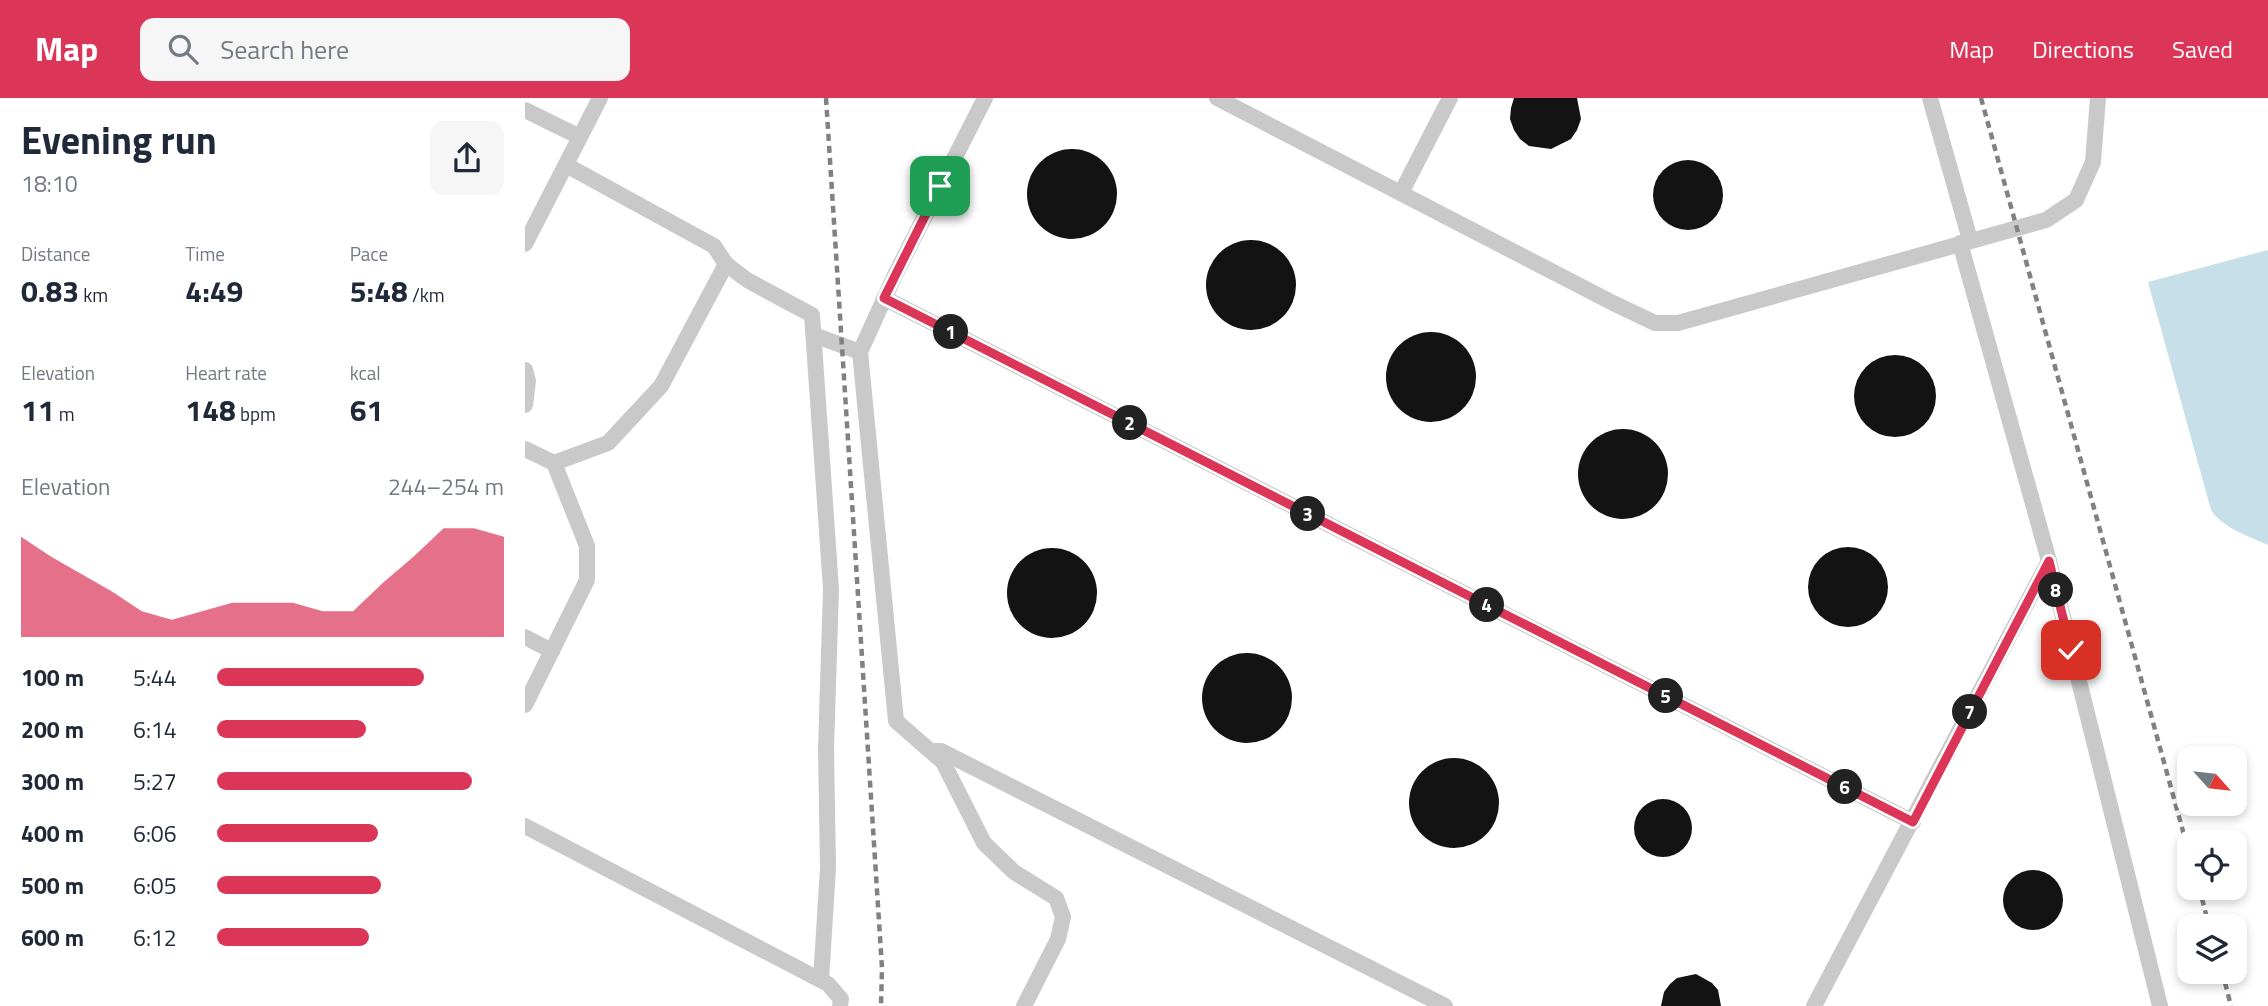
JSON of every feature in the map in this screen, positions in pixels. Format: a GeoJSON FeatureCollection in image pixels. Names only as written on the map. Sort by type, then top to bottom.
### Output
{"type":"FeatureCollection","features":[{"type":"Feature","properties":{"kind":"lane"},"geometry":{"type":"LineString","coordinates":[[525,244],[600,98]]}},
{"type":"Feature","properties":{"kind":"lane"},"geometry":{"type":"LineString","coordinates":[[985,98],[884,298],[860,352],[896,721],[943,762],[967,805],[984,844],[1014,872],[1056,898],[1063,917],[1058,939],[1024,1006]]}},
{"type":"Feature","properties":{"kind":"lane"},"geometry":{"type":"LineString","coordinates":[[1217,98],[1655,323],[1678,324],[2046,220],[2076,200],[2094,162],[2098,98]]}},
{"type":"Feature","properties":{"kind":"lane"},"geometry":{"type":"LineString","coordinates":[[1401,193],[1450,98]]}},
{"type":"Feature","properties":{"kind":"lane"},"geometry":{"type":"LineString","coordinates":[[1930,98],[2160,1006]]}},
{"type":"Feature","properties":{"kind":"lane"},"geometry":{"type":"LineString","coordinates":[[525,110],[580,137]]}},
{"type":"Feature","properties":{"kind":"lane"},"geometry":{"type":"LineString","coordinates":[[566,165],[713,246],[726,264],[747,280],[812,315],[831,589],[827,749],[828,868],[821,980]]}},
{"type":"Feature","properties":{"kind":"lane"},"geometry":{"type":"LineString","coordinates":[[554,463],[608,443],[661,386],[726,264]]}},
{"type":"Feature","properties":{"kind":"lane"},"geometry":{"type":"LineString","coordinates":[[884,298],[1913,822]]}},
{"type":"Feature","properties":{"kind":"lane"},"geometry":{"type":"LineString","coordinates":[[814,335],[860,352]]}},
{"type":"Feature","properties":{"kind":"lane"},"geometry":{"type":"LineString","coordinates":[[525,370],[528,381],[525,405]]}},
{"type":"Feature","properties":{"kind":"lane"},"geometry":{"type":"LineString","coordinates":[[525,449],[554,463],[587,546],[587,580],[525,705]]}},
{"type":"Feature","properties":{"kind":"lane"},"geometry":{"type":"LineString","coordinates":[[1814,1006],[2049,561]]}},
{"type":"Feature","properties":{"kind":"lane"},"geometry":{"type":"LineString","coordinates":[[525,638],[552,651]]}},
{"type":"Feature","properties":{"kind":"lane"},"geometry":{"type":"LineString","coordinates":[[931,751],[941,751],[1445,1006]]}},
{"type":"Feature","properties":{"kind":"lane"},"geometry":{"type":"LineString","coordinates":[[525,826],[821,980],[841,999],[840,1006]]}},
{"type":"Feature","properties":{"kind":"water"},"geometry":{"type":"Polygon","coordinates":[[[2268,250],[2268,545],[2229,527],[2211,510],[2148,282],[2268,250]]]}},
{"type":"Feature","properties":{"kind":"building"},"geometry":{"type":"Polygon","coordinates":[[[1514,98],[1577,98],[1581,119],[1577,130],[1571,139],[1551,149],[1529,146],[1520,139],[1510,119],[1514,98]]]}},
{"type":"Feature","properties":{"kind":"building"},"geometry":{"type":"Polygon","coordinates":[[[1072,149],[1089,152],[1104,162],[1114,177],[1117,194],[1114,211],[1104,226],[1089,236],[1072,239],[1055,236],[1040,226],[1030,211],[1027,194],[1030,177],[1040,162],[1055,152],[1072,149]]]}},
{"type":"Feature","properties":{"kind":"building"},"geometry":{"type":"Polygon","coordinates":[[[1695,160],[1708,166],[1717,175],[1721,181],[1721,209],[1713,220],[1702,228],[1681,230],[1663,220],[1655,209],[1653,188],[1663,170],[1674,162],[1695,160]]]}},
{"type":"Feature","properties":{"kind":"building"},"geometry":{"type":"Polygon","coordinates":[[[1251,240],[1268,243],[1283,253],[1293,268],[1296,285],[1293,302],[1283,317],[1268,327],[1251,330],[1234,327],[1219,317],[1209,302],[1206,285],[1209,268],[1219,253],[1234,243],[1251,240]]]}},
{"type":"Feature","properties":{"kind":"building"},"geometry":{"type":"Polygon","coordinates":[[[1431,332],[1448,335],[1463,345],[1473,360],[1476,377],[1473,394],[1463,409],[1448,419],[1431,422],[1414,419],[1399,409],[1389,394],[1386,377],[1389,360],[1399,345],[1414,335],[1431,332]]]}},
{"type":"Feature","properties":{"kind":"building"},"geometry":{"type":"Polygon","coordinates":[[[1895,355],[1911,358],[1924,367],[1933,380],[1936,396],[1933,412],[1924,425],[1911,434],[1895,437],[1879,434],[1866,425],[1857,412],[1854,396],[1857,380],[1866,367],[1879,358],[1895,355]]]}},
{"type":"Feature","properties":{"kind":"building"},"geometry":{"type":"Polygon","coordinates":[[[1623,429],[1640,432],[1655,442],[1665,457],[1668,474],[1665,491],[1655,506],[1640,516],[1623,519],[1606,516],[1591,506],[1581,491],[1578,474],[1581,457],[1591,442],[1606,432],[1623,429]]]}},
{"type":"Feature","properties":{"kind":"building"},"geometry":{"type":"Polygon","coordinates":[[[1848,547],[1863,550],[1876,559],[1885,572],[1888,587],[1885,602],[1876,615],[1863,624],[1848,627],[1833,624],[1820,615],[1811,602],[1808,587],[1811,572],[1820,559],[1833,550],[1848,547]]]}},
{"type":"Feature","properties":{"kind":"building"},"geometry":{"type":"Polygon","coordinates":[[[1052,548],[1069,551],[1084,561],[1094,576],[1097,593],[1094,610],[1084,625],[1069,635],[1052,638],[1035,635],[1020,625],[1010,610],[1007,593],[1010,576],[1020,561],[1035,551],[1052,548]]]}},
{"type":"Feature","properties":{"kind":"building"},"geometry":{"type":"Polygon","coordinates":[[[1247,653],[1264,656],[1279,666],[1289,681],[1292,698],[1289,715],[1279,730],[1264,740],[1247,743],[1230,740],[1215,730],[1205,715],[1202,698],[1205,681],[1215,666],[1230,656],[1247,653]]]}},
{"type":"Feature","properties":{"kind":"building"},"geometry":{"type":"Polygon","coordinates":[[[1454,758],[1471,761],[1486,771],[1496,786],[1499,803],[1496,820],[1486,835],[1471,845],[1454,848],[1437,845],[1422,835],[1412,820],[1409,803],[1412,786],[1422,771],[1437,761],[1454,758]]]}},
{"type":"Feature","properties":{"kind":"building"},"geometry":{"type":"Polygon","coordinates":[[[1657,799],[1669,799],[1684,807],[1692,822],[1692,834],[1684,849],[1669,857],[1657,857],[1642,849],[1634,834],[1634,822],[1642,807],[1657,799]]]}},
{"type":"Feature","properties":{"kind":"building"},"geometry":{"type":"Polygon","coordinates":[[[2027,870],[2039,870],[2058,883],[2063,900],[2061,912],[2050,925],[2039,930],[2027,930],[2008,917],[2003,906],[2003,894],[2016,875],[2027,870]]]}},
{"type":"Feature","properties":{"kind":"building"},"geometry":{"type":"Polygon","coordinates":[[[1696,974],[1712,983],[1718,990],[1721,1006],[1661,1006],[1664,992],[1670,984],[1677,978],[1696,974]]]}},
{"type":"Feature","properties":{"kind":"railway"},"geometry":{"type":"LineString","coordinates":[[826,98],[882,968],[881,1006]]}},
{"type":"Feature","properties":{"kind":"railway"},"geometry":{"type":"LineString","coordinates":[[1981,98],[2183,830]]}},
{"type":"Feature","properties":{"kind":"railway"},"geometry":{"type":"LineString","coordinates":[[2202,900],[2206,914]]}},
{"type":"Feature","properties":{"kind":"railway"},"geometry":{"type":"LineString","coordinates":[[2225,984],[2231,1006]]}},
{"type":"Feature","properties":{"kind":"route"},"geometry":{"type":"LineString","coordinates":[[940,186],[884,298],[1913,822],[2049,561],[2071,650]]}}]}
